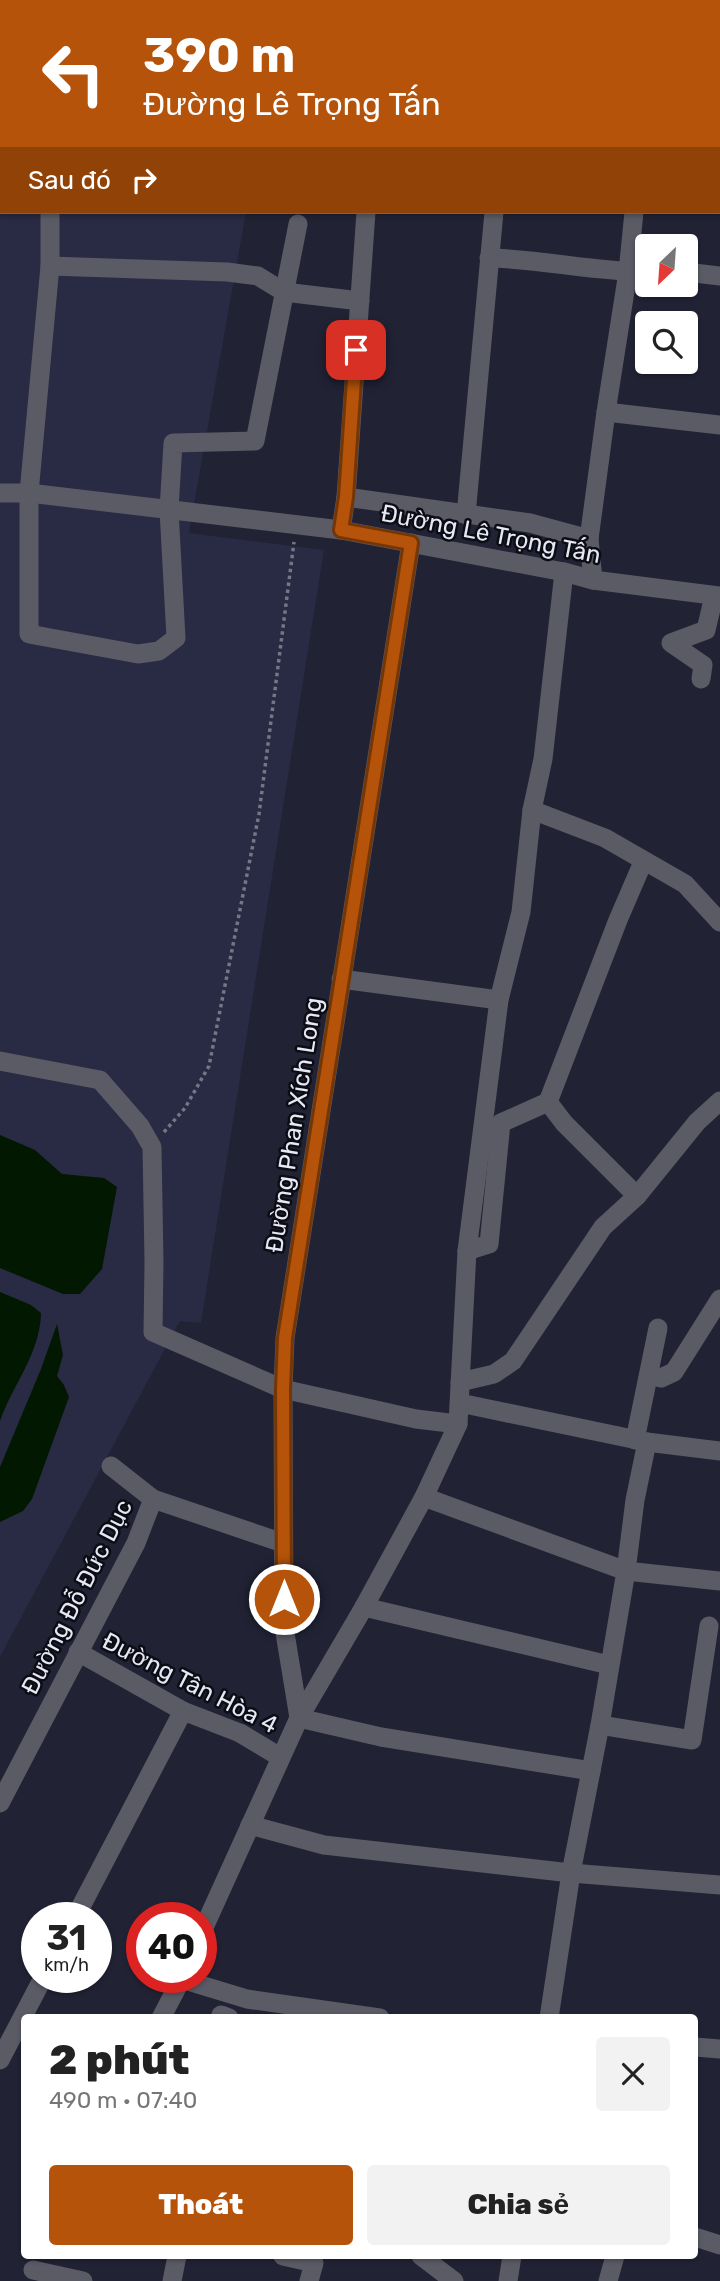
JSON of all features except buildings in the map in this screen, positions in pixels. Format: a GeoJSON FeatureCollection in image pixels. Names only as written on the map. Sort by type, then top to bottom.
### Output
{"type":"FeatureCollection","features":[{"type":"Feature","properties":{"kind":"street"},"geometry":{"type":"LineString","coordinates":[[50,214],[50,266],[29,493],[29,634],[138,654],[159,651],[176,638],[169,510],[173,443],[255,441],[298,224]]}},
{"type":"Feature","properties":{"kind":"street"},"geometry":{"type":"LineString","coordinates":[[341,530],[346,497],[366,214]]}},
{"type":"Feature","properties":{"kind":"street"},"geometry":{"type":"LineString","coordinates":[[466,515],[494,214]]}},
{"type":"Feature","properties":{"kind":"street"},"geometry":{"type":"LineString","coordinates":[[634,214],[635,234]]}},
{"type":"Feature","properties":{"kind":"street"},"geometry":{"type":"LineString","coordinates":[[489,258],[522,258],[555,265],[635,272]]}},
{"type":"Feature","properties":{"kind":"street"},"geometry":{"type":"LineString","coordinates":[[50,266],[226,272],[258,276],[284,292],[360,301]]}},
{"type":"Feature","properties":{"kind":"street"},"geometry":{"type":"LineString","coordinates":[[698,273],[720,275]]}},
{"type":"Feature","properties":{"kind":"street"},"geometry":{"type":"LineString","coordinates":[[593,580],[589,539],[606,412],[635,285]]}},
{"type":"Feature","properties":{"kind":"street"},"geometry":{"type":"LineString","coordinates":[[606,412],[720,425]]}},
{"type":"Feature","properties":{"kind":"street","name":"Đường Lê Trọng Tấn"},"geometry":{"type":"LineString","coordinates":[[0,493],[29,493],[341,530],[564,572],[593,580],[717,596]]}},
{"type":"Feature","properties":{"kind":"street"},"geometry":{"type":"LineString","coordinates":[[346,497],[530,523],[589,539]]}},
{"type":"Feature","properties":{"kind":"street","name":"Đường Phan Xích Long"},"geometry":{"type":"LineString","coordinates":[[299,1718],[284,1627],[285,1338],[411,543]]}},
{"type":"Feature","properties":{"kind":"street"},"geometry":{"type":"LineString","coordinates":[[215,1902],[299,1718],[424,1497],[458,1424],[467,1251],[499,1000],[521,912],[532,810],[544,759],[564,572]]}},
{"type":"Feature","properties":{"kind":"street"},"geometry":{"type":"LineString","coordinates":[[701,679],[703,665],[671,643],[706,629],[717,596]]}},
{"type":"Feature","properties":{"kind":"street"},"geometry":{"type":"LineString","coordinates":[[532,810],[605,838],[685,884],[720,922]]}},
{"type":"Feature","properties":{"kind":"street"},"geometry":{"type":"LineString","coordinates":[[467,1251],[489,1244],[501,1123],[548,1101],[643,862]]}},
{"type":"Feature","properties":{"kind":"street"},"geometry":{"type":"LineString","coordinates":[[341,979],[499,1000]]}},
{"type":"Feature","properties":{"kind":"street"},"geometry":{"type":"LineString","coordinates":[[0,1061],[100,1080],[140,1126],[152,1147],[153,1332],[283,1389],[416,1419],[458,1424]]}},
{"type":"Feature","properties":{"kind":"street"},"geometry":{"type":"LineString","coordinates":[[548,1101],[564,1123],[636,1196]]}},
{"type":"Feature","properties":{"kind":"street"},"geometry":{"type":"LineString","coordinates":[[460,1382],[494,1374],[513,1361],[604,1227],[636,1196],[697,1122],[720,1101]]}},
{"type":"Feature","properties":{"kind":"street"},"geometry":{"type":"LineString","coordinates":[[649,1375],[661,1378],[674,1372],[720,1299]]}},
{"type":"Feature","properties":{"kind":"street"},"geometry":{"type":"LineString","coordinates":[[550,2014],[571,1872],[626,1572],[649,1375],[658,1328]]}},
{"type":"Feature","properties":{"kind":"street"},"geometry":{"type":"LineString","coordinates":[[460,1403],[641,1441],[720,1451]]}},
{"type":"Feature","properties":{"kind":"street","name":"Đường Đỗ Đức Dục"},"geometry":{"type":"LineString","coordinates":[[0,1803],[136,1543],[153,1499],[111,1466]]}},
{"type":"Feature","properties":{"kind":"street"},"geometry":{"type":"LineString","coordinates":[[424,1497],[626,1572],[720,1581]]}},
{"type":"Feature","properties":{"kind":"street"},"geometry":{"type":"LineString","coordinates":[[153,1499],[284,1543]]}},
{"type":"Feature","properties":{"kind":"street"},"geometry":{"type":"LineString","coordinates":[[364,1607],[609,1665]]}},
{"type":"Feature","properties":{"kind":"street"},"geometry":{"type":"LineString","coordinates":[[600,1725],[692,1740],[709,1626]]}},
{"type":"Feature","properties":{"kind":"street","name":"Đường Tân Hòa 4"},"geometry":{"type":"LineString","coordinates":[[78,1652],[183,1711],[240,1733],[280,1757]]}},
{"type":"Feature","properties":{"kind":"street"},"geometry":{"type":"LineString","coordinates":[[83,1902],[183,1711]]}},
{"type":"Feature","properties":{"kind":"street"},"geometry":{"type":"LineString","coordinates":[[299,1718],[382,1737],[591,1770]]}},
{"type":"Feature","properties":{"kind":"street"},"geometry":{"type":"LineString","coordinates":[[250,1825],[324,1845],[720,1885]]}},
{"type":"Feature","properties":{"kind":"street"},"geometry":{"type":"LineString","coordinates":[[217,1989],[274,2010],[327,2014]]}},
{"type":"Feature","properties":{"kind":"street"},"geometry":{"type":"LineString","coordinates":[[24,2014],[35,1993]]}},
{"type":"Feature","properties":{"kind":"street"},"geometry":{"type":"LineString","coordinates":[[163,2014],[174,1993]]}},
{"type":"Feature","properties":{"kind":"street"},"geometry":{"type":"LineString","coordinates":[[0,2060],[21,2020]]}},
{"type":"Feature","properties":{"kind":"street"},"geometry":{"type":"LineString","coordinates":[[698,2047],[720,2049]]}},
{"type":"Feature","properties":{"kind":"street"},"geometry":{"type":"LineString","coordinates":[[698,2238],[720,2245]]}},
{"type":"Feature","properties":{"kind":"street"},"geometry":{"type":"LineString","coordinates":[[172,2281],[176,2259]]}},
{"type":"Feature","properties":{"kind":"street"},"geometry":{"type":"LineString","coordinates":[[297,2259],[314,2263],[309,2281]]}},
{"type":"Feature","properties":{"kind":"street"},"geometry":{"type":"LineString","coordinates":[[425,2259],[454,2281]]}},
{"type":"Feature","properties":{"kind":"street"},"geometry":{"type":"LineString","coordinates":[[508,2281],[512,2259]]}},
{"type":"Feature","properties":{"kind":"street"},"geometry":{"type":"LineString","coordinates":[[608,2281],[614,2259]]}},
{"type":"Feature","properties":{"kind":"street"},"geometry":{"type":"LineString","coordinates":[[33,2269],[83,2281]]}},
{"type":"Feature","properties":{"kind":"path"},"geometry":{"type":"LineString","coordinates":[[152,1147],[185,1108],[209,1066],[259,814],[296,526]]}},
{"type":"Feature","properties":{"kind":"shaded area"},"geometry":{"type":"Polygon","coordinates":[[[0,214],[246,214],[189,533],[324,550],[201,1323],[180,1321],[0,1657],[0,214]]]}},
{"type":"Feature","properties":{"kind":"shaded area"},"geometry":{"type":"Polygon","coordinates":[[[0,1135],[35,1150],[62,1174],[104,1178],[117,1187],[102,1269],[80,1294],[63,1294],[0,1268],[0,1135]]]}},
{"type":"Feature","properties":{"kind":"shaded area"},"geometry":{"type":"Polygon","coordinates":[[[0,1292],[31,1305],[41,1313],[36,1342],[0,1421],[0,1292]]]}},
{"type":"Feature","properties":{"kind":"shaded area"},"geometry":{"type":"Polygon","coordinates":[[[57,1324],[63,1355],[57,1376],[69,1397],[32,1499],[23,1511],[0,1522],[0,1467],[57,1324]]]}},
{"type":"Feature","properties":{"kind":"route"},"geometry":{"type":"LineString","coordinates":[[284,1599],[285,1338],[411,543],[341,530],[346,497],[356,350]]}}]}
